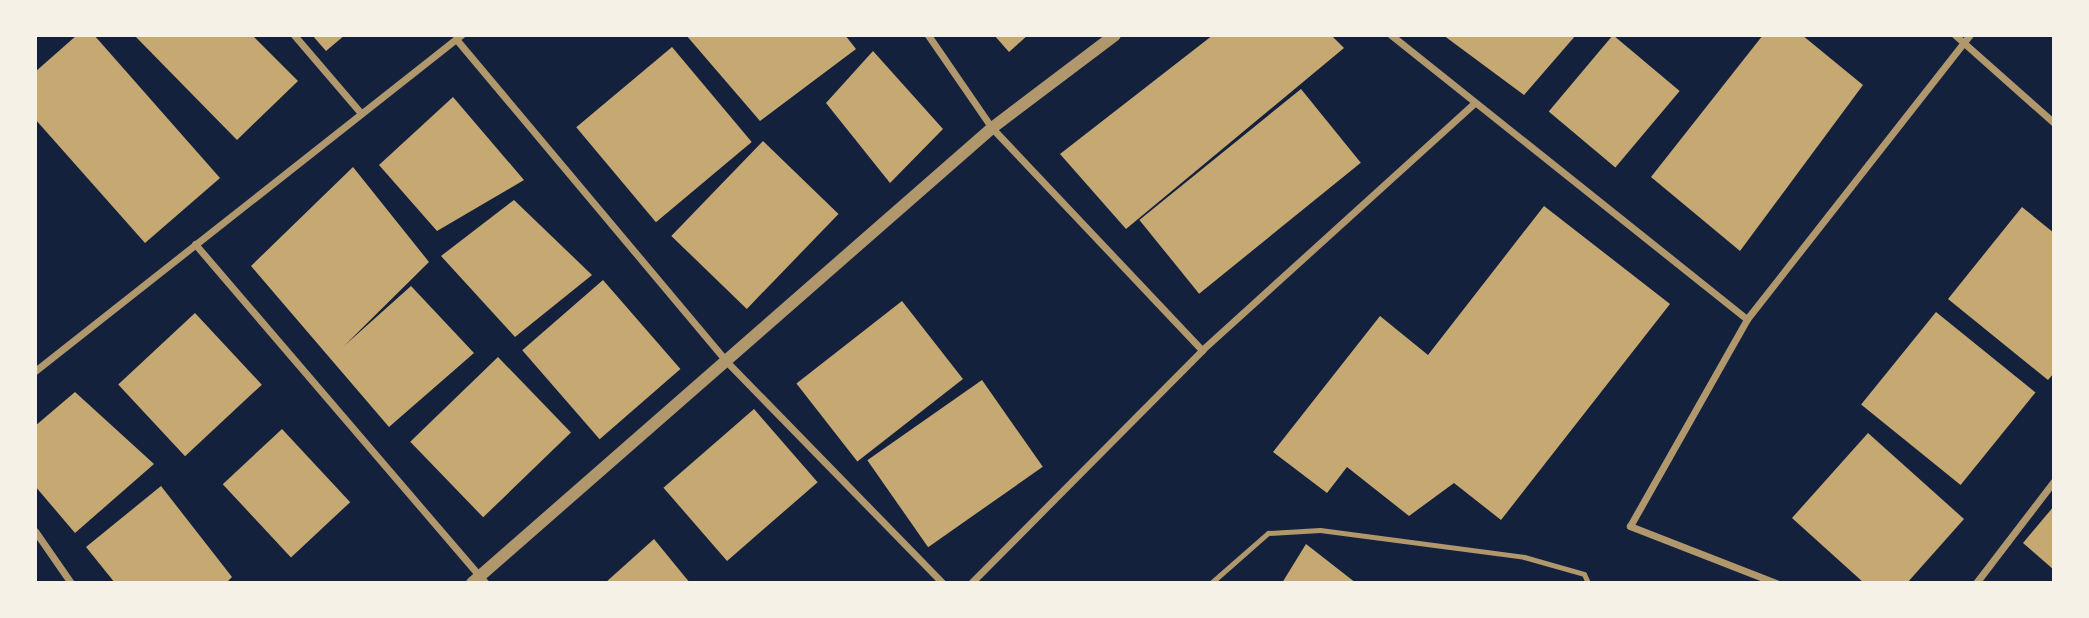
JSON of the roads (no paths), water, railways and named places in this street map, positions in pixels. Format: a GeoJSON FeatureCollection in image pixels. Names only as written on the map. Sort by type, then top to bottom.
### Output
{"type":"FeatureCollection","features":[{"type":"Feature","properties":{"kind":"street"},"geometry":{"type":"LineString","coordinates":[[294,35],[360,112]]}},
{"type":"Feature","properties":{"kind":"street"},"geometry":{"type":"LineString","coordinates":[[928,35],[992,128],[1202,350]]}},
{"type":"Feature","properties":{"kind":"street"},"geometry":{"type":"LineString","coordinates":[[195,244],[479,581],[992,128],[1115,35]]}},
{"type":"Feature","properties":{"kind":"street"},"geometry":{"type":"LineString","coordinates":[[1391,35],[1473,104],[1747,319]]}},
{"type":"Feature","properties":{"kind":"street"},"geometry":{"type":"LineString","coordinates":[[1955,35],[2054,123]]}},
{"type":"Feature","properties":{"kind":"street"},"geometry":{"type":"LineString","coordinates":[[1776,583],[1630,526],[1747,319],[1970,35]]}},
{"type":"Feature","properties":{"kind":"street"},"geometry":{"type":"LineString","coordinates":[[35,371],[458,37],[726,361],[943,583]]}},
{"type":"Feature","properties":{"kind":"street"},"geometry":{"type":"LineString","coordinates":[[971,583],[1202,350],[1473,104]]}},
{"type":"Feature","properties":{"kind":"street"},"geometry":{"type":"LineString","coordinates":[[1976,583],[2054,481]]}},
{"type":"Feature","properties":{"kind":"street"},"geometry":{"type":"LineString","coordinates":[[35,531],[71,583]]}},
{"type":"Feature","properties":{"kind":"lane"},"geometry":{"type":"LineString","coordinates":[[1211,583],[1268,533],[1320,530],[1524,556],[1584,574],[1588,583]]}}]}
